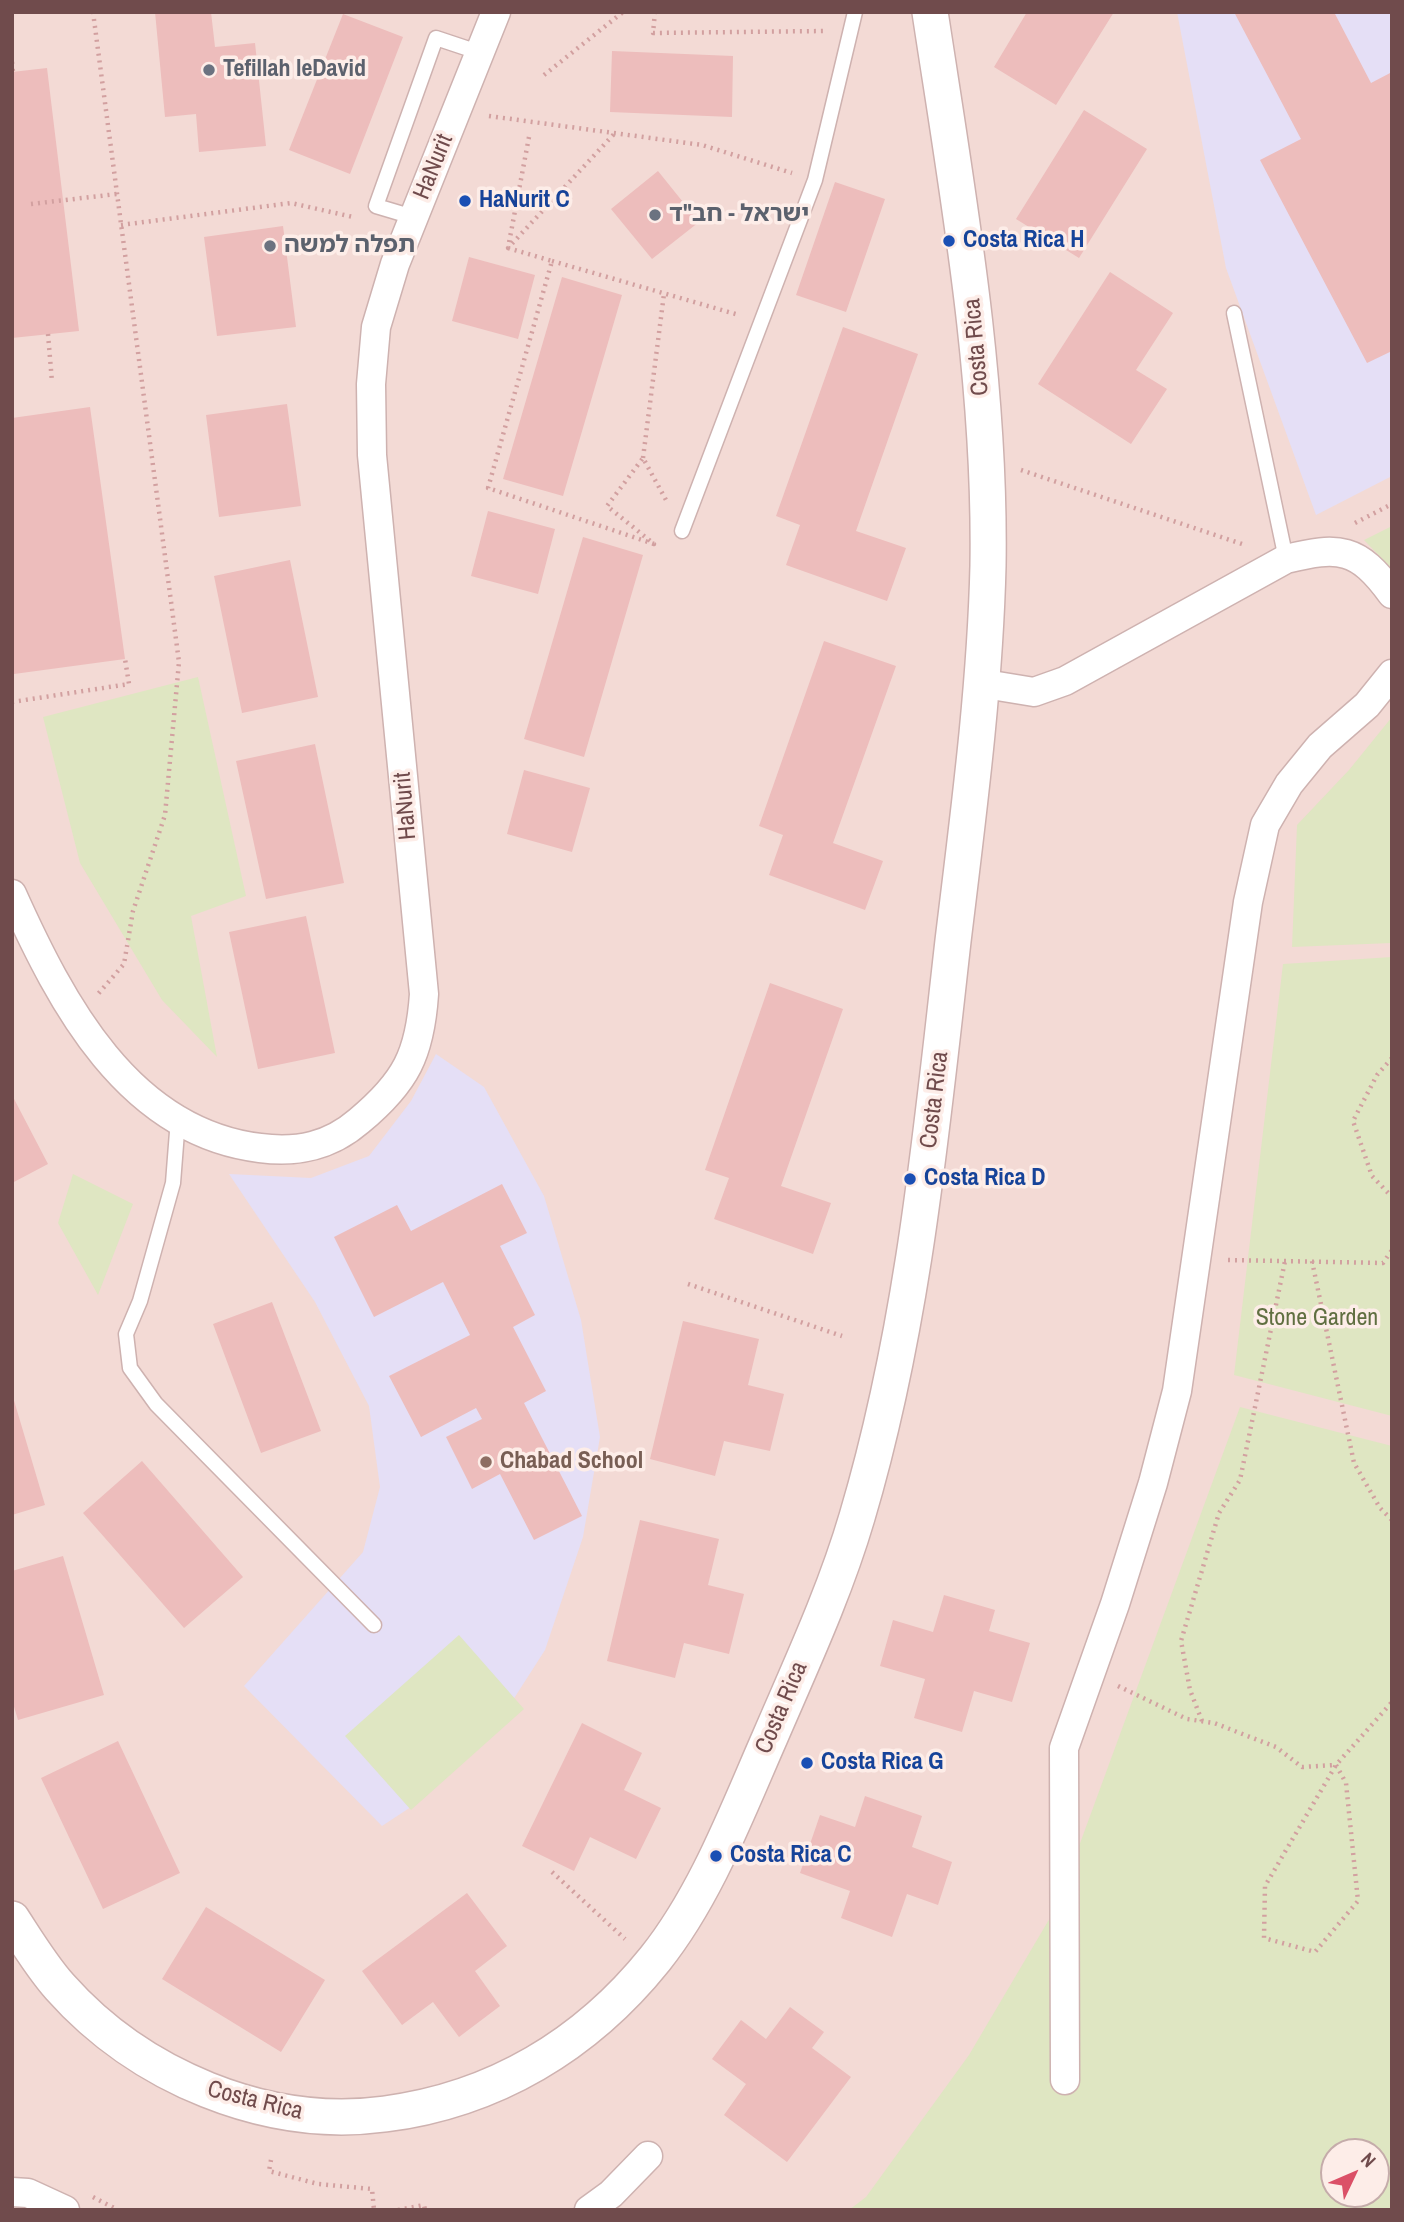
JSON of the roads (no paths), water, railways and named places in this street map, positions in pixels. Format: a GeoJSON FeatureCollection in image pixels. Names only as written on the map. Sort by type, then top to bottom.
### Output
{"type":"FeatureCollection","features":[{"type":"Feature","properties":{"kind":"street","name":"HaNurit"},"geometry":{"type":"LineString","coordinates":[[12,894],[38,951],[76,1018],[102,1055],[134,1088],[206,1135],[243,1146],[281,1150],[321,1145],[351,1128],[380,1104],[405,1072],[421,1034],[424,993],[372,456],[376,327],[394,264],[496,12]]}},
{"type":"Feature","properties":{"kind":"street","name":"Costa Rica"},"geometry":{"type":"LineString","coordinates":[[12,1919],[61,1988],[102,2027],[154,2065],[204,2089],[282,2112],[349,2119],[426,2109],[478,2093],[525,2071],[566,2046],[609,2009],[652,1963],[681,1924],[735,1819],[820,1619],[856,1520],[889,1389],[915,1263],[971,791],[988,570],[986,458],[976,320],[930,12]]}},
{"type":"Feature","properties":{"kind":"street"},"geometry":{"type":"LineString","coordinates":[[979,683],[1034,692],[1065,681],[1286,558],[1317,551],[1348,552],[1380,578],[1392,594]]}},
{"type":"Feature","properties":{"kind":"street"},"geometry":{"type":"LineString","coordinates":[[1065,2080],[1063,1748],[1153,1483],[1177,1391],[1248,902],[1265,825],[1289,784],[1320,746],[1367,705],[1392,674]]}},
{"type":"Feature","properties":{"kind":"street"},"geometry":{"type":"LineString","coordinates":[[589,2210],[611,2194],[648,2156]]}},
{"type":"Feature","properties":{"kind":"street"},"geometry":{"type":"LineString","coordinates":[[12,2192],[27,2193],[65,2210]]}},
{"type":"Feature","properties":{"kind":"lane"},"geometry":{"type":"LineString","coordinates":[[682,531],[815,180],[855,12]]}},
{"type":"Feature","properties":{"kind":"lane"},"geometry":{"type":"LineString","coordinates":[[413,217],[376,206],[436,38],[481,53]]}},
{"type":"Feature","properties":{"kind":"lane"},"geometry":{"type":"LineString","coordinates":[[1234,313],[1286,558]]}},
{"type":"Feature","properties":{"kind":"lane"},"geometry":{"type":"LineString","coordinates":[[178,1119],[173,1183],[140,1301],[126,1334],[130,1368],[156,1404],[374,1625]]}},
{"type":"Feature","properties":{"kind":"place","name":"Tefillah leDavid"},"geometry":{"type":"Point","coordinates":[209,70]}},
{"type":"Feature","properties":{"kind":"place","name":"HaNurit C"},"geometry":{"type":"Point","coordinates":[465,201]}},
{"type":"Feature","properties":{"kind":"place","name":"ישראל - חב\"ד"},"geometry":{"type":"Point","coordinates":[655,215]}},
{"type":"Feature","properties":{"kind":"place","name":"Costa Rica H"},"geometry":{"type":"Point","coordinates":[949,241]}},
{"type":"Feature","properties":{"kind":"place","name":"תפלה למשה"},"geometry":{"type":"Point","coordinates":[270,246]}},
{"type":"Feature","properties":{"kind":"place","name":"Costa Rica D"},"geometry":{"type":"Point","coordinates":[910,1179]}},
{"type":"Feature","properties":{"kind":"place","name":"Chabad School"},"geometry":{"type":"Point","coordinates":[486,1462]}},
{"type":"Feature","properties":{"kind":"place","name":"Costa Rica G"},"geometry":{"type":"Point","coordinates":[807,1763]}},
{"type":"Feature","properties":{"kind":"place","name":"Costa Rica C"},"geometry":{"type":"Point","coordinates":[716,1856]}},
{"type":"Feature","properties":{"kind":"park label","name":"Stone Garden"},"geometry":{"type":"Point","coordinates":[1317,1319]}}]}
